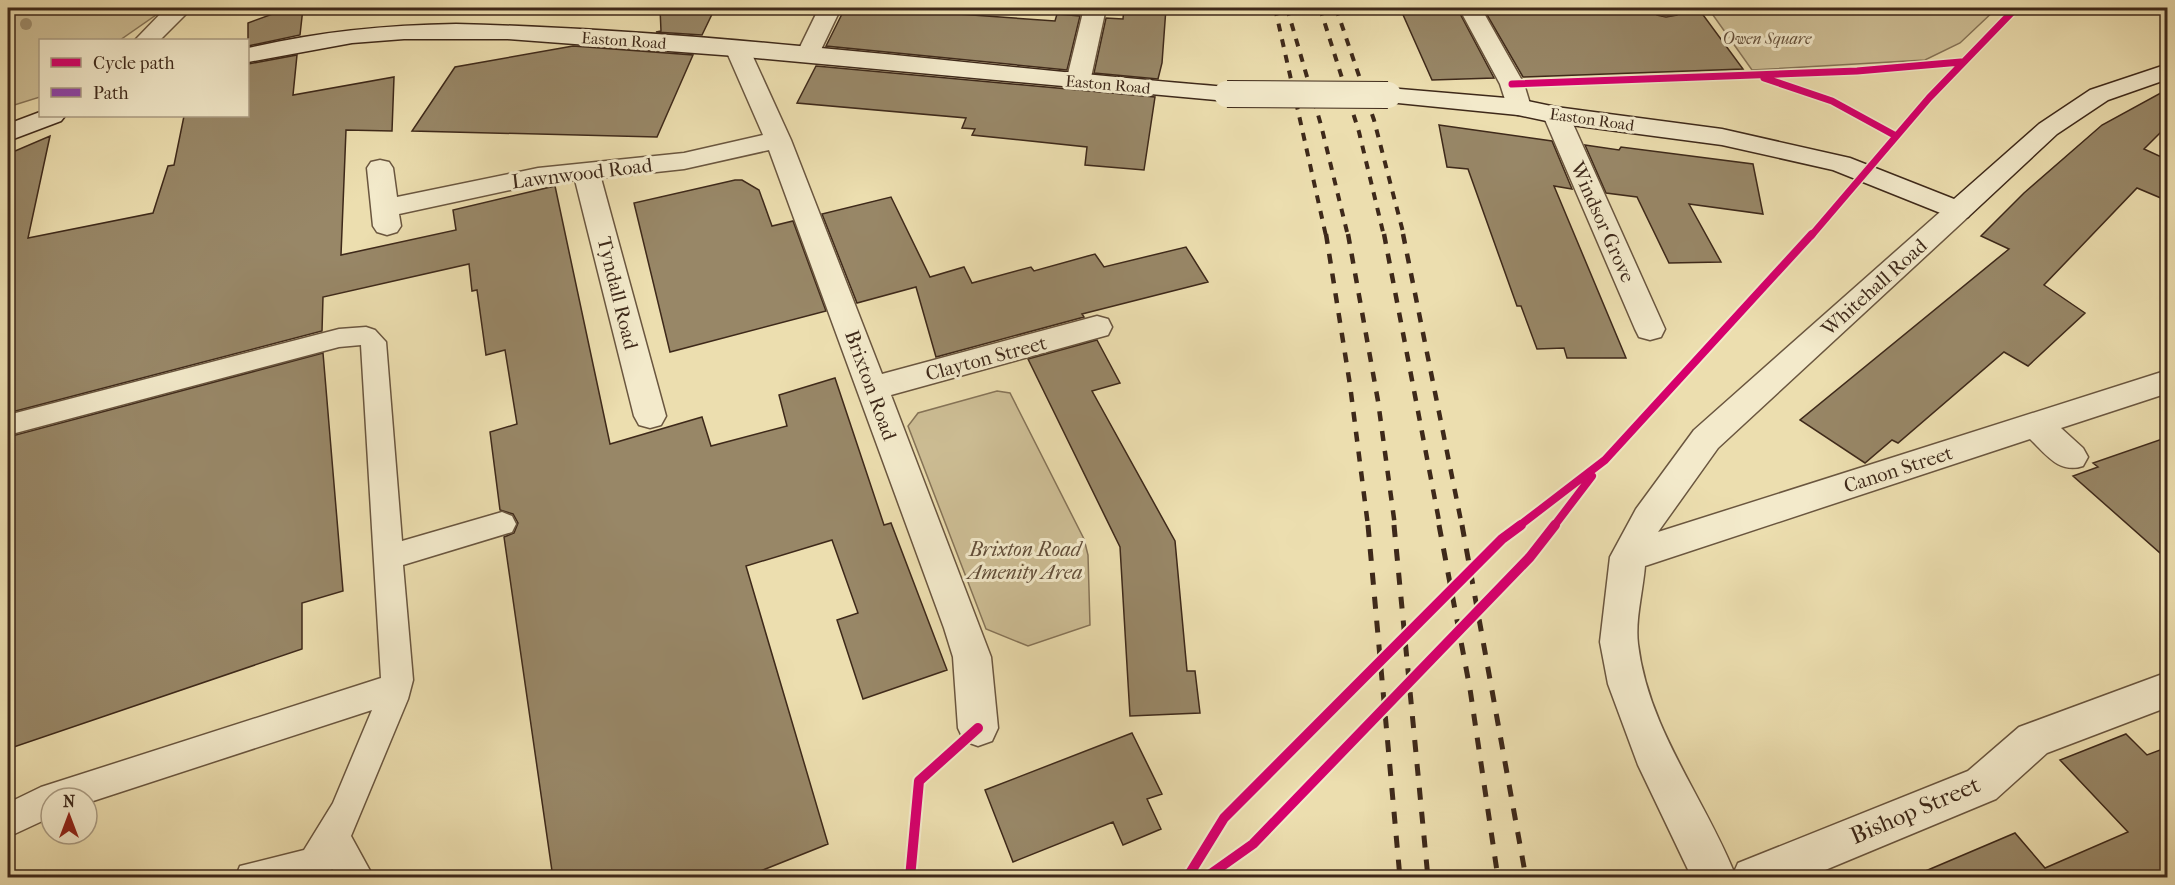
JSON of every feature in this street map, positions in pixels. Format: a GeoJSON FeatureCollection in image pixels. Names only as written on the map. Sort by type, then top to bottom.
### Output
{"type":"FeatureCollection","features":[{"type":"Feature","properties":{"kind":"street"},"geometry":{"type":"LineString","coordinates":[[148,39],[171,14],[181,8]]}},
{"type":"Feature","properties":{"kind":"street"},"geometry":{"type":"LineString","coordinates":[[809,54],[830,8]]}},
{"type":"Feature","properties":{"kind":"street"},"geometry":{"type":"LineString","coordinates":[[1078,82],[1095,8]]}},
{"type":"Feature","properties":{"kind":"street"},"geometry":{"type":"LineString","coordinates":[[1470,8],[1512,84],[1518,107]]}},
{"type":"Feature","properties":{"kind":"street","name":"Easton Road"},"geometry":{"type":"LineString","coordinates":[[249,55],[364,33],[421,30],[517,32],[809,54],[1078,82],[1227,94],[1388,95],[1518,107],[1556,115],[1722,138],[1841,164],[1958,211]]}},
{"type":"Feature","properties":{"kind":"street","name":"Brixton Road"},"geometry":{"type":"LineString","coordinates":[[737,48],[778,140],[874,388],[972,657],[978,729]]}},
{"type":"Feature","properties":{"kind":"street","name":"Whitehall Road"},"geometry":{"type":"LineString","coordinates":[[1628,557],[1648,519],[1706,439],[2048,129],[2099,94],[2168,71]]}},
{"type":"Feature","properties":{"kind":"street","name":"Windsor Grove"},"geometry":{"type":"LineString","coordinates":[[1556,115],[1650,329]]}},
{"type":"Feature","properties":{"kind":"street"},"geometry":{"type":"LineString","coordinates":[[8,133],[49,117]]}},
{"type":"Feature","properties":{"kind":"street","name":"Lawnwood Road"},"geometry":{"type":"LineString","coordinates":[[380,168],[386,217],[473,188],[595,164],[684,161],[778,140]]}},
{"type":"Feature","properties":{"kind":"street","name":"Tyndall Road"},"geometry":{"type":"LineString","coordinates":[[595,164],[650,416]]}},
{"type":"Feature","properties":{"kind":"street","name":"Clayton Street"},"geometry":{"type":"LineString","coordinates":[[874,388],[1097,327]]}},
{"type":"Feature","properties":{"kind":"street","name":"Canon Street"},"geometry":{"type":"LineString","coordinates":[[1628,557],[2168,381]]}},
{"type":"Feature","properties":{"kind":"street"},"geometry":{"type":"LineString","coordinates":[[2035,424],[2071,457]]}},
{"type":"Feature","properties":{"kind":"street"},"geometry":{"type":"LineString","coordinates":[[1628,557],[1619,642],[1627,684],[1658,765],[1715,878]]}},
{"type":"Feature","properties":{"kind":"street","name":"Bishop Street"},"geometry":{"type":"LineString","coordinates":[[1753,878],[1982,785],[2032,740],[2168,689]]}},
{"type":"Feature","properties":{"kind":"lane"},"geometry":{"type":"LineString","coordinates":[[8,425],[339,338],[366,336],[375,347],[395,688],[345,814],[319,860]]}},
{"type":"Feature","properties":{"kind":"lane"},"geometry":{"type":"LineString","coordinates":[[389,558],[502,524]]}},
{"type":"Feature","properties":{"kind":"lane"},"geometry":{"type":"LineString","coordinates":[[89,786],[395,688]]}},
{"type":"Feature","properties":{"kind":"lane"},"geometry":{"type":"LineString","coordinates":[[8,821],[39,803]]}},
{"type":"Feature","properties":{"kind":"lane"},"geometry":{"type":"LineString","coordinates":[[252,878],[319,860],[357,878]]}},
{"type":"Feature","properties":{"kind":"green space"},"geometry":{"type":"Polygon","coordinates":[[[8,8],[166,8],[121,39],[39,39],[39,97],[8,107],[8,8]]]}},
{"type":"Feature","properties":{"kind":"green space","name":"Owen Square"},"geometry":{"type":"Polygon","coordinates":[[[1708,8],[1997,8],[1960,43],[1925,60],[1752,70],[1708,8]]]}},
{"type":"Feature","properties":{"kind":"green space","name":"Brixton Road Amenity Area"},"geometry":{"type":"Polygon","coordinates":[[[997,391],[1010,393],[1084,539],[1088,555],[1090,625],[1028,646],[986,629],[908,426],[918,413],[997,391]]]}},
{"type":"Feature","properties":{"kind":"building"},"geometry":{"type":"Polygon","coordinates":[[[289,8],[303,8],[300,35],[249,46],[248,23],[289,8]]]}},
{"type":"Feature","properties":{"kind":"building"},"geometry":{"type":"Polygon","coordinates":[[[660,8],[715,8],[702,35],[656,32],[661,31],[660,8]]]}},
{"type":"Feature","properties":{"kind":"building"},"geometry":{"type":"Polygon","coordinates":[[[845,8],[903,8],[902,10],[1055,21],[1057,14],[1080,16],[1067,70],[826,46],[845,8]]]}},
{"type":"Feature","properties":{"kind":"building"},"geometry":{"type":"Polygon","coordinates":[[[1124,8],[1166,8],[1162,63],[1158,79],[1094,73],[1106,18],[1123,19],[1124,8]]]}},
{"type":"Feature","properties":{"kind":"building"},"geometry":{"type":"Polygon","coordinates":[[[1400,8],[1457,8],[1494,78],[1432,80],[1400,8]]]}},
{"type":"Feature","properties":{"kind":"building"},"geometry":{"type":"Polygon","coordinates":[[[1483,8],[1652,8],[1657,15],[1666,17],[1677,15],[1680,8],[1698,8],[1743,69],[1523,77],[1483,8]]]}},
{"type":"Feature","properties":{"kind":"building"},"geometry":{"type":"Polygon","coordinates":[[[573,46],[693,55],[657,137],[412,131],[455,67],[573,46]]]}},
{"type":"Feature","properties":{"kind":"building"},"geometry":{"type":"Polygon","coordinates":[[[297,55],[293,95],[394,77],[392,131],[346,130],[341,255],[456,230],[453,210],[555,186],[610,444],[702,417],[711,446],[787,426],[779,395],[835,378],[884,525],[891,523],[947,670],[863,699],[837,620],[858,613],[832,540],[746,566],[828,844],[743,878],[553,878],[504,537],[514,533],[518,523],[513,514],[500,510],[490,432],[517,424],[505,350],[486,355],[477,290],[472,291],[469,264],[323,297],[322,331],[8,413],[8,154],[50,136],[28,238],[153,213],[168,166],[174,165],[184,117],[249,117],[249,64],[297,55]]]}},
{"type":"Feature","properties":{"kind":"building"},"geometry":{"type":"Polygon","coordinates":[[[816,66],[1155,97],[1144,170],[1085,165],[1087,147],[972,135],[975,129],[962,128],[966,118],[797,103],[816,66]]]}},
{"type":"Feature","properties":{"kind":"building"},"geometry":{"type":"Polygon","coordinates":[[[2168,89],[2168,125],[2144,149],[2168,160],[2168,201],[2137,188],[2044,285],[2085,313],[2028,366],[2004,352],[1898,443],[1892,440],[1865,463],[1800,420],[2009,249],[1981,236],[2024,193],[2102,125],[2168,89]]]}},
{"type":"Feature","properties":{"kind":"building"},"geometry":{"type":"Polygon","coordinates":[[[1439,125],[1552,141],[1572,189],[1554,186],[1626,358],[1567,358],[1564,348],[1537,349],[1521,306],[1517,306],[1468,169],[1447,167],[1439,125]]]}},
{"type":"Feature","properties":{"kind":"building"},"geometry":{"type":"Polygon","coordinates":[[[1585,145],[1619,150],[1621,147],[1753,164],[1763,214],[1689,204],[1721,262],[1669,263],[1637,197],[1606,193],[1585,145]]]}},
{"type":"Feature","properties":{"kind":"building"},"geometry":{"type":"Polygon","coordinates":[[[742,180],[759,190],[772,226],[793,221],[826,311],[670,352],[634,203],[742,180]]]}},
{"type":"Feature","properties":{"kind":"building"},"geometry":{"type":"Polygon","coordinates":[[[891,197],[930,277],[964,267],[972,283],[1031,267],[1034,271],[1095,254],[1104,267],[1186,247],[1208,282],[1082,314],[1084,317],[936,357],[916,287],[857,303],[822,214],[891,197]]]}},
{"type":"Feature","properties":{"kind":"building"},"geometry":{"type":"Polygon","coordinates":[[[1097,340],[1120,383],[1092,391],[1175,541],[1187,671],[1195,671],[1200,713],[1130,716],[1120,547],[1028,359],[1097,340]]]}},
{"type":"Feature","properties":{"kind":"building"},"geometry":{"type":"Polygon","coordinates":[[[323,353],[343,591],[302,603],[302,649],[8,749],[8,437],[323,353]]]}},
{"type":"Feature","properties":{"kind":"building"},"geometry":{"type":"Polygon","coordinates":[[[2168,437],[2168,560],[2073,476],[2098,467],[2093,463],[2168,437]]]}},
{"type":"Feature","properties":{"kind":"building"},"geometry":{"type":"Polygon","coordinates":[[[1132,733],[1162,794],[1147,799],[1161,829],[1123,845],[1113,822],[1013,862],[985,790],[1132,733]]]}},
{"type":"Feature","properties":{"kind":"building"},"geometry":{"type":"Polygon","coordinates":[[[2126,734],[2147,755],[2168,747],[2168,878],[1909,878],[2015,833],[2045,868],[2128,832],[2060,760],[2126,734]]]}},
{"type":"Feature","properties":{"kind":"railway"},"geometry":{"type":"LineString","coordinates":[[1275,8],[1326,236]]}},
{"type":"Feature","properties":{"kind":"railway"},"geometry":{"type":"LineString","coordinates":[[1287,8],[1321,125],[1348,236]]}},
{"type":"Feature","properties":{"kind":"railway"},"geometry":{"type":"LineString","coordinates":[[1320,8],[1359,132],[1384,236]]}},
{"type":"Feature","properties":{"kind":"railway"},"geometry":{"type":"LineString","coordinates":[[1336,8],[1374,120],[1404,236]]}},
{"type":"Feature","properties":{"kind":"railway"},"geometry":{"type":"LineString","coordinates":[[1326,234],[1350,385],[1368,526]]}},
{"type":"Feature","properties":{"kind":"railway"},"geometry":{"type":"LineString","coordinates":[[1348,234],[1378,401],[1395,526]]}},
{"type":"Feature","properties":{"kind":"railway"},"geometry":{"type":"LineString","coordinates":[[1384,234],[1440,526]]}},
{"type":"Feature","properties":{"kind":"railway"},"geometry":{"type":"LineString","coordinates":[[1403,234],[1462,526]]}},
{"type":"Feature","properties":{"kind":"railway"},"geometry":{"type":"LineString","coordinates":[[1368,525],[1400,878]]}},
{"type":"Feature","properties":{"kind":"railway"},"geometry":{"type":"LineString","coordinates":[[1394,525],[1428,878]]}},
{"type":"Feature","properties":{"kind":"railway"},"geometry":{"type":"LineString","coordinates":[[1439,525],[1470,689],[1498,878]]}},
{"type":"Feature","properties":{"kind":"railway"},"geometry":{"type":"LineString","coordinates":[[1462,525],[1526,878]]}},
{"type":"Feature","properties":{"kind":"cycle path"},"geometry":{"type":"LineString","coordinates":[[1187,878],[1224,818],[1502,539],[1605,460],[1848,195],[1929,98],[2016,8]]}},
{"type":"Feature","properties":{"kind":"cycle path"},"geometry":{"type":"LineString","coordinates":[[1512,84],[1857,71],[1961,62]]}},
{"type":"Feature","properties":{"kind":"cycle path"},"geometry":{"type":"LineString","coordinates":[[1764,78],[1832,101],[1896,136]]}},
{"type":"Feature","properties":{"kind":"cycle path"},"geometry":{"type":"LineString","coordinates":[[1205,878],[1253,844],[1530,557],[1592,476]]}},
{"type":"Feature","properties":{"kind":"cycle path"},"geometry":{"type":"LineString","coordinates":[[910,878],[919,781],[978,728]]}}]}
